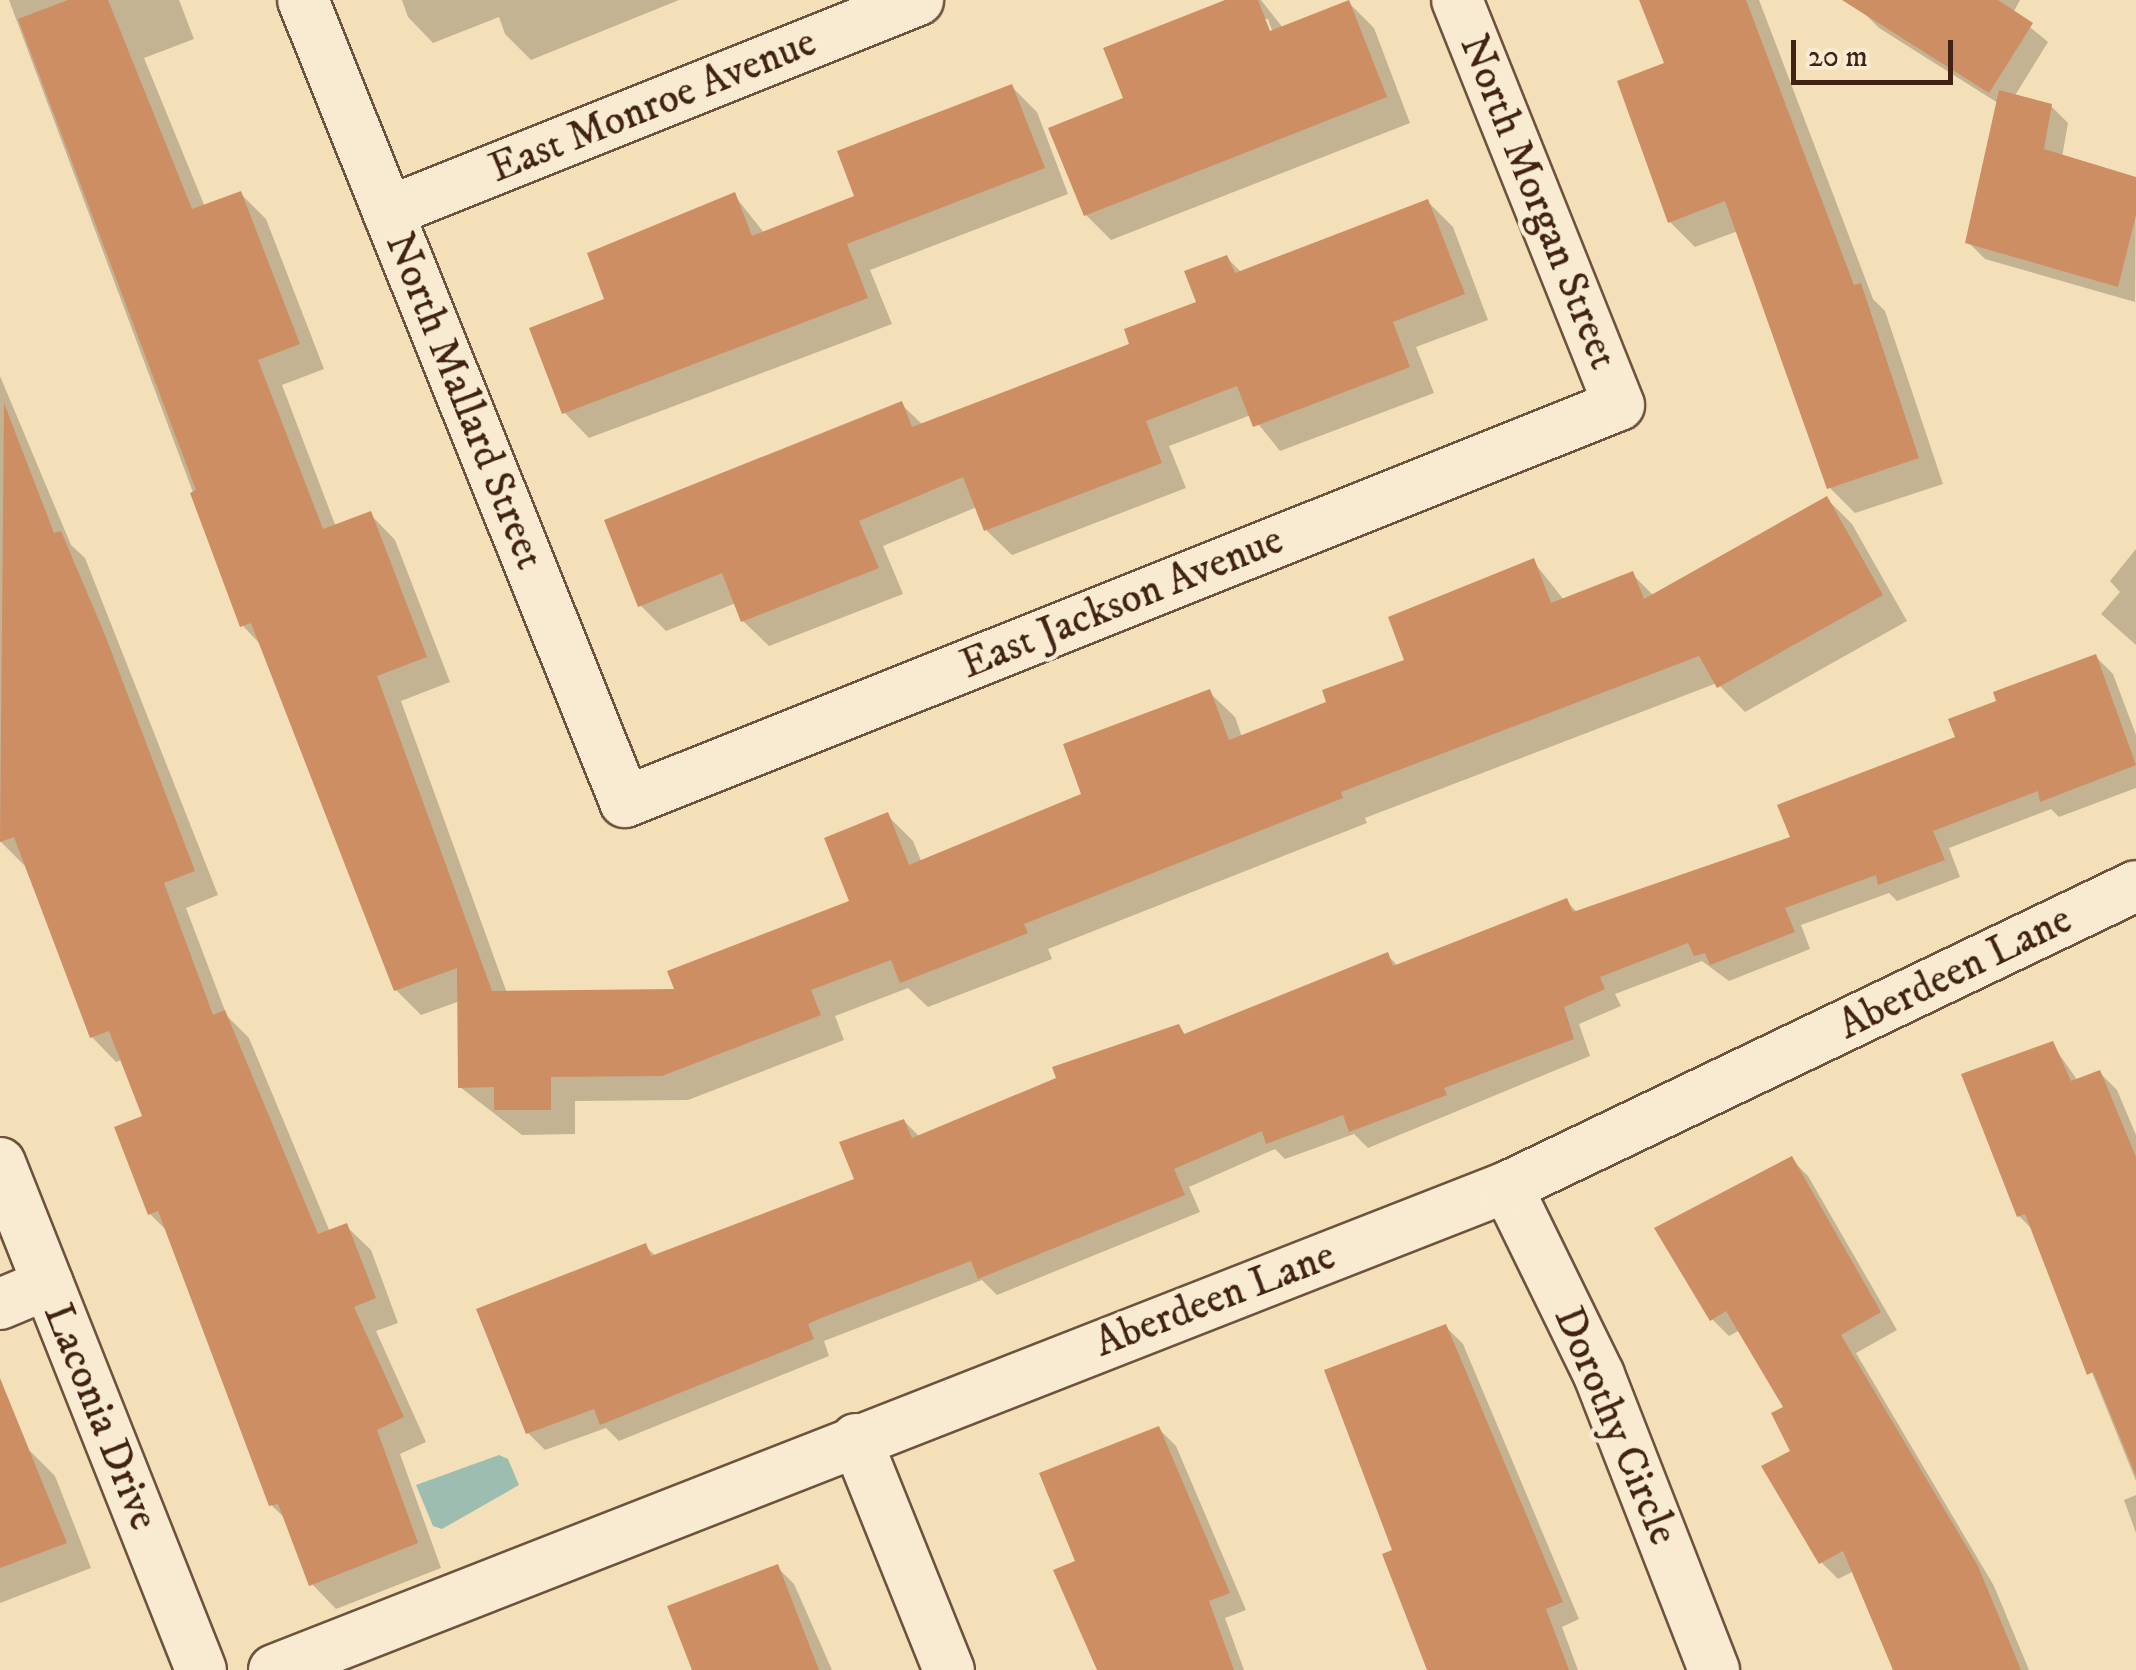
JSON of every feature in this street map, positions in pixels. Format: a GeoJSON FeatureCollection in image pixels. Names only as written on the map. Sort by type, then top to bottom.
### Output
{"type":"FeatureCollection","features":[{"type":"Feature","properties":{"kind":"street","name":"North Mallard Street"},"geometry":{"type":"LineString","coordinates":[[303,0],[625,802]]}},
{"type":"Feature","properties":{"kind":"street","name":"East Monroe Avenue"},"geometry":{"type":"LineString","coordinates":[[388,212],[918,0]]}},
{"type":"Feature","properties":{"kind":"street","name":"North Morgan Street"},"geometry":{"type":"LineString","coordinates":[[1457,0],[1619,405]]}},
{"type":"Feature","properties":{"kind":"street","name":"East Jackson Avenue"},"geometry":{"type":"LineString","coordinates":[[625,802],[1619,405]]}},
{"type":"Feature","properties":{"kind":"street","name":"Aberdeen Lane"},"geometry":{"type":"LineString","coordinates":[[274,1670],[1507,1187],[2136,886]]}},
{"type":"Feature","properties":{"kind":"street","name":"Laconia Drive"},"geometry":{"type":"LineString","coordinates":[[0,1163],[200,1670]]}},
{"type":"Feature","properties":{"kind":"street","name":"Dorothy Circle"},"geometry":{"type":"LineString","coordinates":[[1507,1187],[1599,1374],[1714,1670]]}},
{"type":"Feature","properties":{"kind":"street"},"geometry":{"type":"LineString","coordinates":[[0,1304],[48,1284]]}},
{"type":"Feature","properties":{"kind":"street"},"geometry":{"type":"LineString","coordinates":[[856,1439],[949,1670]]}},
{"type":"Feature","properties":{"kind":"shaded area"},"geometry":{"type":"Polygon","coordinates":[[[499,1455],[508,1459],[519,1485],[442,1529],[433,1526],[416,1485],[499,1455]]]}},
{"type":"Feature","properties":{"kind":"building"},"geometry":{"type":"Polygon","coordinates":[[[68,0],[108,0],[192,209],[241,191],[300,344],[258,360],[323,529],[371,511],[427,657],[377,676],[492,991],[674,989],[667,971],[849,901],[824,838],[888,812],[909,865],[1081,794],[1063,744],[1210,689],[1229,740],[1326,702],[1322,690],[1404,660],[1388,617],[1534,558],[1551,603],[1633,571],[1644,599],[1827,496],[1883,595],[1717,688],[1699,656],[1341,792],[1343,798],[1024,924],[1028,933],[900,983],[891,960],[811,990],[821,1015],[662,1076],[551,1077],[551,1110],[494,1110],[494,1087],[458,1088],[457,968],[394,991],[251,623],[240,627],[190,493],[196,490],[18,19],[68,0]]]}},
{"type":"Feature","properties":{"kind":"building"},"geometry":{"type":"Polygon","coordinates":[[[1225,0],[1258,0],[1270,31],[1349,0],[1387,97],[1084,216],[1048,128],[1123,98],[1103,48],[1225,0]]]}},
{"type":"Feature","properties":{"kind":"building"},"geometry":{"type":"Polygon","coordinates":[[[1639,0],[1746,0],[1854,285],[1861,283],[1919,458],[1827,489],[1725,201],[1668,223],[1617,81],[1664,63],[1639,0]]]}},
{"type":"Feature","properties":{"kind":"building"},"geometry":{"type":"Polygon","coordinates":[[[1842,0],[1998,0],[2033,23],[1989,93],[1842,0]]]}},
{"type":"Feature","properties":{"kind":"building"},"geometry":{"type":"Polygon","coordinates":[[[1012,84],[1045,168],[847,244],[868,298],[562,414],[529,328],[604,299],[587,253],[735,192],[752,236],[854,196],[837,151],[1012,84]]]}},
{"type":"Feature","properties":{"kind":"building"},"geometry":{"type":"Polygon","coordinates":[[[1999,90],[2052,104],[2044,149],[2136,177],[2136,215],[2118,287],[1965,243],[1999,90]]]}},
{"type":"Feature","properties":{"kind":"building"},"geometry":{"type":"Polygon","coordinates":[[[1428,199],[1465,294],[1393,322],[1410,367],[1253,427],[1237,386],[1146,421],[1162,463],[984,531],[963,477],[859,521],[879,568],[741,622],[722,573],[638,607],[604,520],[902,401],[912,427],[1129,344],[1124,329],[1196,302],[1184,271],[1227,255],[1235,273],[1428,199]]]}},
{"type":"Feature","properties":{"kind":"building"},"geometry":{"type":"Polygon","coordinates":[[[4,403],[54,533],[61,531],[105,635],[195,871],[164,883],[213,1015],[225,1010],[318,1234],[347,1223],[376,1298],[354,1307],[404,1417],[377,1430],[418,1543],[309,1586],[278,1504],[269,1506],[158,1211],[148,1215],[114,1127],[142,1116],[109,1031],[90,1038],[14,837],[0,842],[4,403]]]}},
{"type":"Feature","properties":{"kind":"building"},"geometry":{"type":"Polygon","coordinates":[[[2096,654],[2136,765],[2040,802],[2038,791],[1933,831],[1945,860],[1878,885],[1876,875],[1785,908],[1795,932],[1710,965],[1705,953],[1694,956],[1688,943],[1600,977],[1605,989],[1564,1007],[1574,1039],[1444,1088],[1447,1095],[1349,1132],[1343,1115],[1266,1144],[1262,1131],[1174,1169],[1185,1195],[978,1279],[971,1261],[821,1318],[808,1324],[814,1339],[600,1425],[594,1409],[526,1434],[476,1309],[646,1243],[651,1256],[854,1179],[839,1142],[904,1119],[912,1138],[1056,1078],[1052,1067],[1179,1024],[1184,1034],[1388,952],[1393,966],[1567,898],[1573,912],[1790,837],[1777,805],[1955,737],[1948,719],[1996,701],[1993,692],[2096,654]]]}},
{"type":"Feature","properties":{"kind":"building"},"geometry":{"type":"Polygon","coordinates":[[[2053,1041],[2071,1081],[2100,1070],[2136,1157],[2136,1476],[2093,1372],[2087,1375],[2025,1214],[2017,1217],[1961,1074],[2053,1041]]]}},
{"type":"Feature","properties":{"kind":"building"},"geometry":{"type":"Polygon","coordinates":[[[1792,1156],[1881,1312],[1841,1335],[1978,1566],[2021,1670],[1893,1670],[1843,1551],[1819,1564],[1761,1466],[1790,1451],[1771,1413],[1783,1407],[1726,1311],[1710,1321],[1654,1228],[1792,1156]]]}},
{"type":"Feature","properties":{"kind":"building"},"geometry":{"type":"Polygon","coordinates":[[[1446,1324],[1563,1602],[1546,1609],[1569,1670],[1427,1670],[1382,1554],[1392,1550],[1324,1370],[1446,1324]]]}},
{"type":"Feature","properties":{"kind":"building"},"geometry":{"type":"Polygon","coordinates":[[[0,1378],[67,1543],[0,1568],[0,1378]]]}},
{"type":"Feature","properties":{"kind":"building"},"geometry":{"type":"Polygon","coordinates":[[[1159,1426],[1230,1593],[1209,1601],[1234,1670],[1097,1670],[1053,1570],[1075,1561],[1039,1473],[1159,1426]]]}},
{"type":"Feature","properties":{"kind":"building"},"geometry":{"type":"Polygon","coordinates":[[[778,1564],[819,1670],[692,1670],[667,1606],[778,1564]]]}}]}
